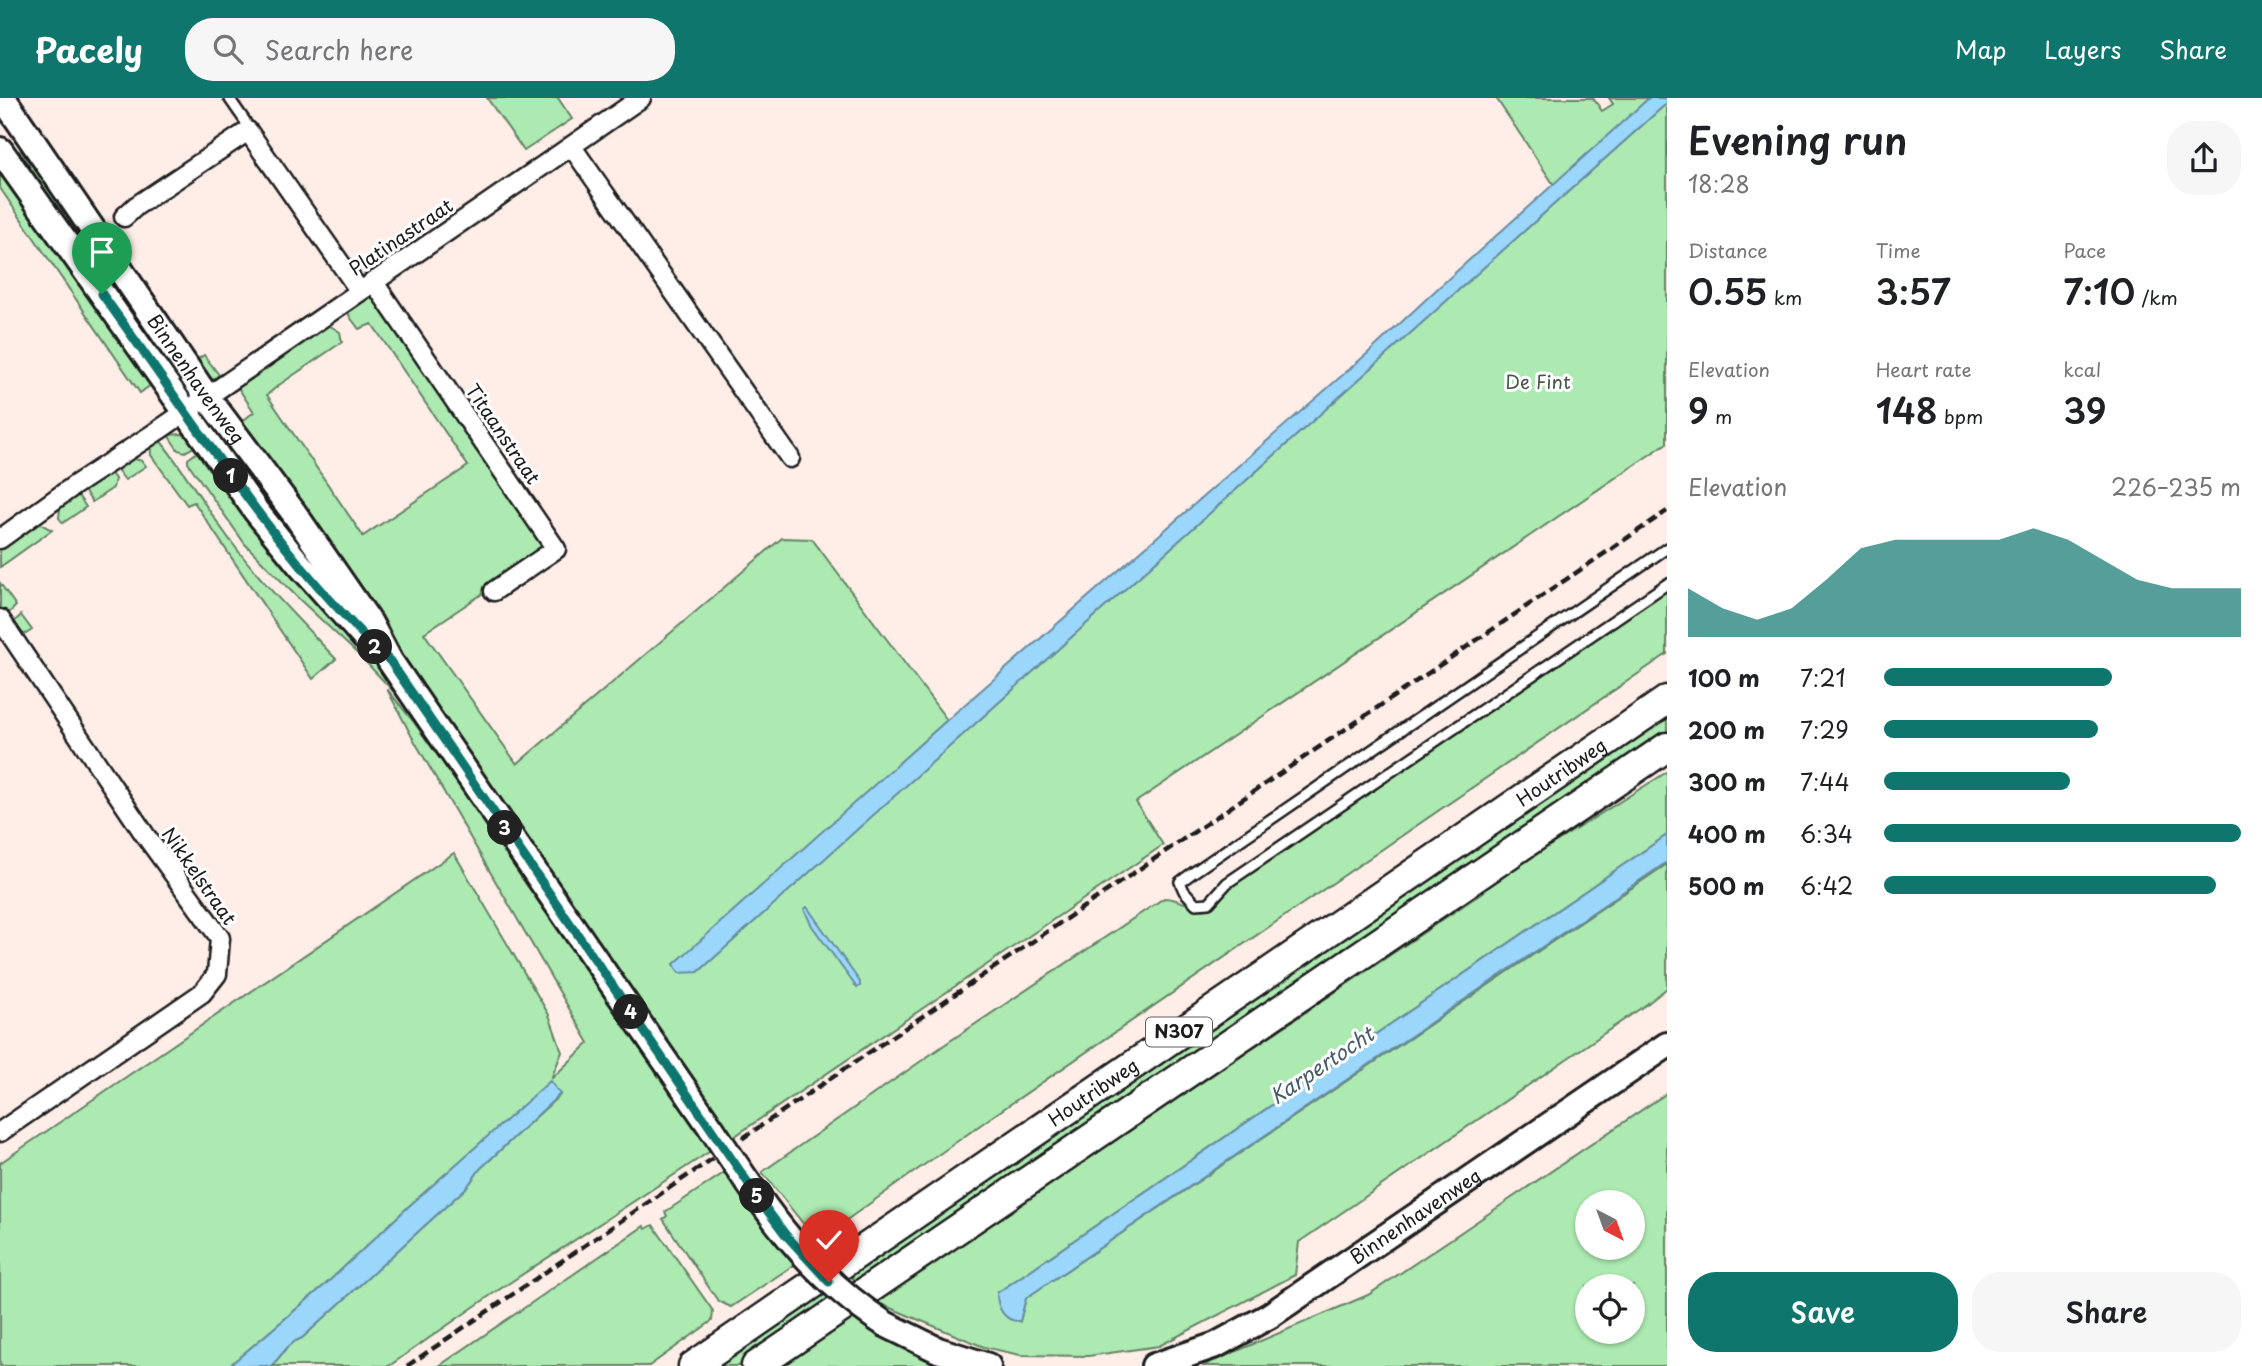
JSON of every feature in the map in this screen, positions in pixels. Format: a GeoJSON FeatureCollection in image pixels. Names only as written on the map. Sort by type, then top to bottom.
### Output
{"type":"FeatureCollection","features":[{"type":"Feature","properties":{"kind":"main road","name":"Binnenhavenweg"},"geometry":{"type":"LineString","coordinates":[[3,98],[207,397],[294,513],[370,623],[390,661],[764,1206],[809,1262],[839,1290],[885,1324],[938,1350],[988,1366]]}},
{"type":"Feature","properties":{"kind":"main road","name":"Binnenhavenweg"},"geometry":{"type":"LineString","coordinates":[[0,150],[249,502],[299,565],[390,661]]}},
{"type":"Feature","properties":{"kind":"main road","name":"Houtribweg"},"geometry":{"type":"LineString","coordinates":[[693,1366],[1667,700]]}},
{"type":"Feature","properties":{"kind":"main road","name":"Houtribweg"},"geometry":{"type":"LineString","coordinates":[[756,1366],[1667,747]]}},
{"type":"Feature","properties":{"kind":"main road","name":"Binnenhavenweg"},"geometry":{"type":"LineString","coordinates":[[1154,1366],[1216,1345],[1269,1316],[1667,1045]]}},
{"type":"Feature","properties":{"kind":"street","name":"Platinastraat"},"geometry":{"type":"LineString","coordinates":[[185,412],[641,98]]}},
{"type":"Feature","properties":{"kind":"street"},"geometry":{"type":"LineString","coordinates":[[124,217],[136,206],[248,131]]}},
{"type":"Feature","properties":{"kind":"street","name":"Titaanstraat"},"geometry":{"type":"LineString","coordinates":[[248,131],[366,286],[556,550],[494,591]]}},
{"type":"Feature","properties":{"kind":"street"},"geometry":{"type":"LineString","coordinates":[[572,147],[790,458]]}},
{"type":"Feature","properties":{"kind":"street"},"geometry":{"type":"LineString","coordinates":[[0,538],[185,412]]}},
{"type":"Feature","properties":{"kind":"street","name":"Nikkelstraat"},"geometry":{"type":"LineString","coordinates":[[0,619],[145,835],[220,938],[217,974],[202,993],[0,1132]]}},
{"type":"Feature","properties":{"kind":"lane"},"geometry":{"type":"LineString","coordinates":[[229,98],[245,121],[248,131]]}},
{"type":"Feature","properties":{"kind":"lane"},"geometry":{"type":"LineString","coordinates":[[1667,548],[1191,874],[1180,882],[1184,891],[1196,904],[1209,903],[1227,883],[1667,584]]}},
{"type":"Feature","properties":{"kind":"green space"},"geometry":{"type":"Polygon","coordinates":[[[487,98],[558,98],[572,119],[524,151],[487,98]]]}},
{"type":"Feature","properties":{"kind":"green space"},"geometry":{"type":"Polygon","coordinates":[[[1496,98],[1593,98],[1602,111],[1613,104],[1609,98],[1649,98],[1554,185],[1496,98]]]}},
{"type":"Feature","properties":{"kind":"green space","name":"De Fint"},"geometry":{"type":"Polygon","coordinates":[[[1667,103],[1667,443],[1136,802],[1163,845],[732,1138],[236,426],[254,412],[237,386],[327,324],[340,332],[342,342],[267,395],[363,536],[468,466],[372,324],[359,329],[350,317],[347,310],[374,292],[546,545],[488,590],[424,633],[517,764],[782,538],[812,539],[947,720],[675,964],[698,972],[1667,103]]]}},
{"type":"Feature","properties":{"kind":"green space"},"geometry":{"type":"Polygon","coordinates":[[[19,150],[64,201],[138,314],[76,234],[19,150]]]}},
{"type":"Feature","properties":{"kind":"green space"},"geometry":{"type":"Polygon","coordinates":[[[0,159],[155,382],[140,393],[0,188],[0,159]]]}},
{"type":"Feature","properties":{"kind":"green space"},"geometry":{"type":"Polygon","coordinates":[[[204,355],[219,375],[211,380],[197,360],[204,355]]]}},
{"type":"Feature","properties":{"kind":"green space"},"geometry":{"type":"Polygon","coordinates":[[[182,434],[196,446],[185,452],[178,450],[168,435],[182,434]]]}},
{"type":"Feature","properties":{"kind":"green space"},"geometry":{"type":"Polygon","coordinates":[[[159,439],[245,559],[336,659],[313,679],[194,502],[187,505],[151,455],[152,446],[159,439]]]}},
{"type":"Feature","properties":{"kind":"green space"},"geometry":{"type":"Polygon","coordinates":[[[200,450],[234,498],[383,669],[429,735],[363,659],[245,544],[188,463],[188,459],[200,450]]]}},
{"type":"Feature","properties":{"kind":"green space"},"geometry":{"type":"Polygon","coordinates":[[[131,458],[142,461],[146,466],[125,480],[116,468],[131,458]]]}},
{"type":"Feature","properties":{"kind":"green space"},"geometry":{"type":"Polygon","coordinates":[[[110,472],[115,479],[113,488],[92,502],[84,490],[110,472]]]}},
{"type":"Feature","properties":{"kind":"green space"},"geometry":{"type":"Polygon","coordinates":[[[77,494],[86,507],[63,523],[59,518],[60,508],[77,494]]]}},
{"type":"Feature","properties":{"kind":"green space"},"geometry":{"type":"Polygon","coordinates":[[[39,523],[52,530],[0,567],[0,547],[39,523]]]}},
{"type":"Feature","properties":{"kind":"green space"},"geometry":{"type":"Polygon","coordinates":[[[0,583],[16,606],[10,612],[4,612],[0,608],[0,583]]]}},
{"type":"Feature","properties":{"kind":"green space"},"geometry":{"type":"Polygon","coordinates":[[[1667,588],[1667,654],[993,1116],[817,1241],[762,1172],[947,1043],[1164,898],[1175,899],[1204,910],[1217,903],[1229,886],[1667,588]]]}},
{"type":"Feature","properties":{"kind":"green space"},"geometry":{"type":"Polygon","coordinates":[[[21,615],[32,630],[26,634],[17,633],[13,623],[21,615]]]}},
{"type":"Feature","properties":{"kind":"green space"},"geometry":{"type":"Polygon","coordinates":[[[387,689],[413,721],[620,1009],[712,1150],[491,1295],[389,1366],[271,1366],[288,1346],[302,1338],[467,1187],[480,1169],[560,1095],[550,1082],[408,1207],[326,1284],[229,1366],[0,1366],[0,1163],[454,853],[549,1015],[562,1052],[551,1079],[589,1043],[387,689]]]}},
{"type":"Feature","properties":{"kind":"green space"},"geometry":{"type":"Polygon","coordinates":[[[1667,715],[1667,737],[860,1285],[846,1272],[1667,715]]]}},
{"type":"Feature","properties":{"kind":"green space"},"geometry":{"type":"Polygon","coordinates":[[[1667,772],[1667,835],[997,1293],[1020,1321],[1026,1298],[1667,864],[1667,988],[1299,1242],[1295,1275],[1159,1346],[1088,1356],[1020,1355],[984,1347],[876,1302],[1482,893],[1498,878],[1667,772]]]}},
{"type":"Feature","properties":{"kind":"green space"},"geometry":{"type":"Polygon","coordinates":[[[1667,1093],[1667,1366],[1202,1366],[1368,1295],[1667,1093]]]}},
{"type":"Feature","properties":{"kind":"green space"},"geometry":{"type":"Polygon","coordinates":[[[727,1171],[794,1265],[731,1307],[718,1301],[663,1219],[667,1216],[665,1212],[727,1171]]]}},
{"type":"Feature","properties":{"kind":"green space"},"geometry":{"type":"Polygon","coordinates":[[[653,1225],[713,1311],[712,1321],[649,1366],[439,1366],[644,1226],[646,1229],[653,1225]]]}},
{"type":"Feature","properties":{"kind":"green space"},"geometry":{"type":"Polygon","coordinates":[[[819,1290],[834,1303],[740,1366],[709,1366],[819,1290]]]}},
{"type":"Feature","properties":{"kind":"green space"},"geometry":{"type":"Polygon","coordinates":[[[853,1318],[914,1351],[957,1366],[780,1366],[853,1318]]]}},
{"type":"Feature","properties":{"kind":"water"},"geometry":{"type":"Polygon","coordinates":[[[1649,98],[1667,98],[1667,103],[705,966],[698,972],[679,973],[674,964],[947,720],[1377,345],[1649,98]]]}},
{"type":"Feature","properties":{"kind":"water"},"geometry":{"type":"Polygon","coordinates":[[[1667,835],[1667,862],[1026,1298],[1020,1321],[1014,1321],[1002,1313],[997,1293],[1667,835]]]}},
{"type":"Feature","properties":{"kind":"water"},"geometry":{"type":"Polygon","coordinates":[[[807,907],[860,982],[857,988],[812,926],[804,909],[807,907]]]}},
{"type":"Feature","properties":{"kind":"water"},"geometry":{"type":"Polygon","coordinates":[[[550,1081],[560,1094],[480,1169],[467,1187],[302,1338],[288,1346],[271,1366],[229,1366],[326,1284],[550,1081]]]}},
{"type":"Feature","properties":{"kind":"railway"},"geometry":{"type":"LineString","coordinates":[[407,1366],[1667,511]]}},
{"type":"Feature","properties":{"kind":"route"},"geometry":{"type":"LineString","coordinates":[[102,294],[270,529],[299,565],[390,661],[764,1206],[785,1234],[829,1282]]}},
{"type":"Feature","properties":{"kind":"water label","name":"Karpertocht"},"geometry":{"type":"Point","coordinates":[1322,1066]}}]}
